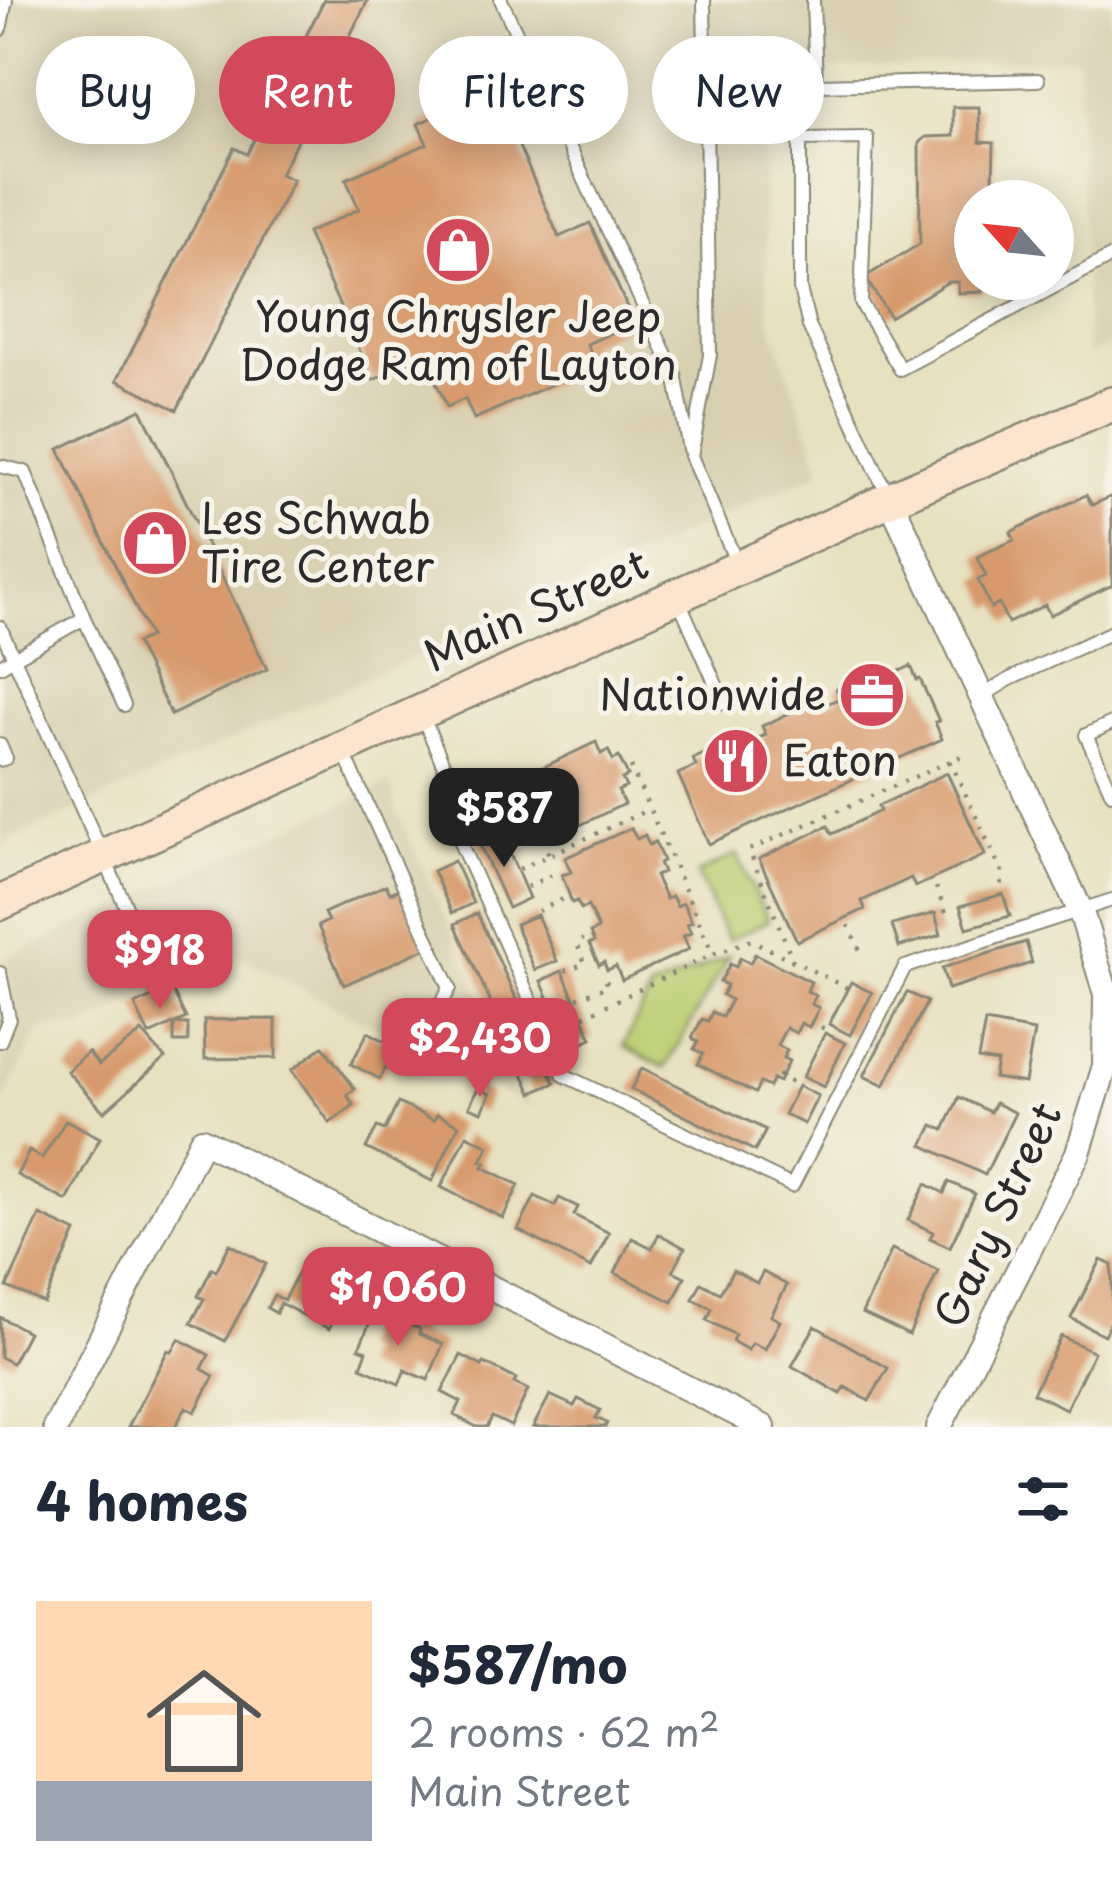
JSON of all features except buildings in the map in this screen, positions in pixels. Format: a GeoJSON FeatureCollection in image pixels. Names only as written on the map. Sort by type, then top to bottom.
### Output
{"type":"FeatureCollection","features":[{"type":"Feature","properties":{"kind":"main road","name":"Main Street"},"geometry":{"type":"LineString","coordinates":[[0,903],[676,595],[1112,404]]}},
{"type":"Feature","properties":{"kind":"street","name":"Gary Street"},"geometry":{"type":"LineString","coordinates":[[890,499],[1081,912],[1106,994],[1105,1066],[1078,1153],[939,1427]]}},
{"type":"Feature","properties":{"kind":"street"},"geometry":{"type":"LineString","coordinates":[[56,1427],[202,1140],[764,1427]]}},
{"type":"Feature","properties":{"kind":"lane"},"geometry":{"type":"LineString","coordinates":[[0,30],[6,0]]}},
{"type":"Feature","properties":{"kind":"lane"},"geometry":{"type":"LineString","coordinates":[[501,0],[675,374],[691,456],[739,567]]}},
{"type":"Feature","properties":{"kind":"lane"},"geometry":{"type":"LineString","coordinates":[[691,456],[710,356],[704,0]]}},
{"type":"Feature","properties":{"kind":"lane"},"geometry":{"type":"LineString","coordinates":[[813,0],[814,36]]}},
{"type":"Feature","properties":{"kind":"lane"},"geometry":{"type":"LineString","coordinates":[[824,85],[1038,80]]}},
{"type":"Feature","properties":{"kind":"lane"},"geometry":{"type":"LineString","coordinates":[[824,139],[867,138],[861,303],[900,369],[1112,256]]}},
{"type":"Feature","properties":{"kind":"lane"},"geometry":{"type":"LineString","coordinates":[[801,144],[800,289],[809,326],[890,499]]}},
{"type":"Feature","properties":{"kind":"lane"},"geometry":{"type":"LineString","coordinates":[[0,464],[25,472],[83,618],[124,705]]}},
{"type":"Feature","properties":{"kind":"lane"},"geometry":{"type":"LineString","coordinates":[[676,595],[724,703]]}},
{"type":"Feature","properties":{"kind":"lane"},"geometry":{"type":"LineString","coordinates":[[0,665],[83,618]]}},
{"type":"Feature","properties":{"kind":"lane"},"geometry":{"type":"LineString","coordinates":[[0,627],[146,950]]}},
{"type":"Feature","properties":{"kind":"lane"},"geometry":{"type":"LineString","coordinates":[[982,696],[1112,632]]}},
{"type":"Feature","properties":{"kind":"lane"},"geometry":{"type":"LineString","coordinates":[[421,712],[456,794],[462,847],[564,1075],[792,1186],[905,967],[1112,900]]}},
{"type":"Feature","properties":{"kind":"lane"},"geometry":{"type":"LineString","coordinates":[[1112,722],[1086,735],[1112,794]]}},
{"type":"Feature","properties":{"kind":"lane"},"geometry":{"type":"LineString","coordinates":[[0,745],[6,758],[0,760]]}},
{"type":"Feature","properties":{"kind":"lane"},"geometry":{"type":"LineString","coordinates":[[342,748],[449,988],[435,1016]]}},
{"type":"Feature","properties":{"kind":"lane"},"geometry":{"type":"LineString","coordinates":[[0,973],[9,1018],[0,1041]]}},
{"type":"Feature","properties":{"kind":"path"},"geometry":{"type":"LineString","coordinates":[[793,961],[749,850],[964,754]]}},
{"type":"Feature","properties":{"kind":"path"},"geometry":{"type":"LineString","coordinates":[[950,761],[1002,872],[1001,896]]}},
{"type":"Feature","properties":{"kind":"path"},"geometry":{"type":"LineString","coordinates":[[631,767],[712,954]]}},
{"type":"Feature","properties":{"kind":"path"},"geometry":{"type":"LineString","coordinates":[[519,868],[650,809]]}},
{"type":"Feature","properties":{"kind":"path"},"geometry":{"type":"LineString","coordinates":[[539,828],[549,855]]}},
{"type":"Feature","properties":{"kind":"path"},"geometry":{"type":"LineString","coordinates":[[527,886],[559,871]]}},
{"type":"Feature","properties":{"kind":"path"},"geometry":{"type":"LineString","coordinates":[[936,887],[946,913]]}},
{"type":"Feature","properties":{"kind":"path"},"geometry":{"type":"LineString","coordinates":[[538,911],[563,899]]}},
{"type":"Feature","properties":{"kind":"path"},"geometry":{"type":"LineString","coordinates":[[848,926],[863,957]]}},
{"type":"Feature","properties":{"kind":"path"},"geometry":{"type":"LineString","coordinates":[[565,971],[585,963],[577,944],[583,938]]}},
{"type":"Feature","properties":{"kind":"path"},"geometry":{"type":"LineString","coordinates":[[584,1016],[751,940],[847,988]]}},
{"type":"Feature","properties":{"kind":"path"},"geometry":{"type":"LineString","coordinates":[[577,998],[608,986],[603,973]]}},
{"type":"Feature","properties":{"kind":"path"},"geometry":{"type":"LineString","coordinates":[[810,1022],[825,1030]]}},
{"type":"Feature","properties":{"kind":"path"},"geometry":{"type":"LineString","coordinates":[[778,1076],[796,1085]]}},
{"type":"Feature","properties":{"kind":"shaded area"},"geometry":{"type":"Polygon","coordinates":[[[0,0],[1112,0],[1112,345],[1087,355],[1077,58],[824,70],[824,36],[652,36],[652,144],[763,144],[768,314],[822,471],[0,845],[0,0]]]}},
{"type":"Feature","properties":{"kind":"shaded area"},"geometry":{"type":"Polygon","coordinates":[[[390,782],[398,814],[531,1108],[238,956],[83,1026],[40,1029],[0,1108],[0,961],[390,782]]]}},
{"type":"Feature","properties":{"kind":"green space"},"geometry":{"type":"Polygon","coordinates":[[[737,854],[768,921],[728,940],[697,874],[737,854]]]}},
{"type":"Feature","properties":{"kind":"green space"},"geometry":{"type":"Polygon","coordinates":[[[729,956],[665,1068],[623,1046],[651,990],[729,956]]]}},
{"type":"Feature","properties":{"kind":"place","name":"Young Chrysler Jeep Dodge Ram of Layton"},"geometry":{"type":"Point","coordinates":[458,250]}},
{"type":"Feature","properties":{"kind":"place","name":"Les Schwab Tire Center"},"geometry":{"type":"Point","coordinates":[155,543]}},
{"type":"Feature","properties":{"kind":"place","name":"Nationwide"},"geometry":{"type":"Point","coordinates":[872,695]}},
{"type":"Feature","properties":{"kind":"place","name":"Eaton"},"geometry":{"type":"Point","coordinates":[736,761]}}]}
